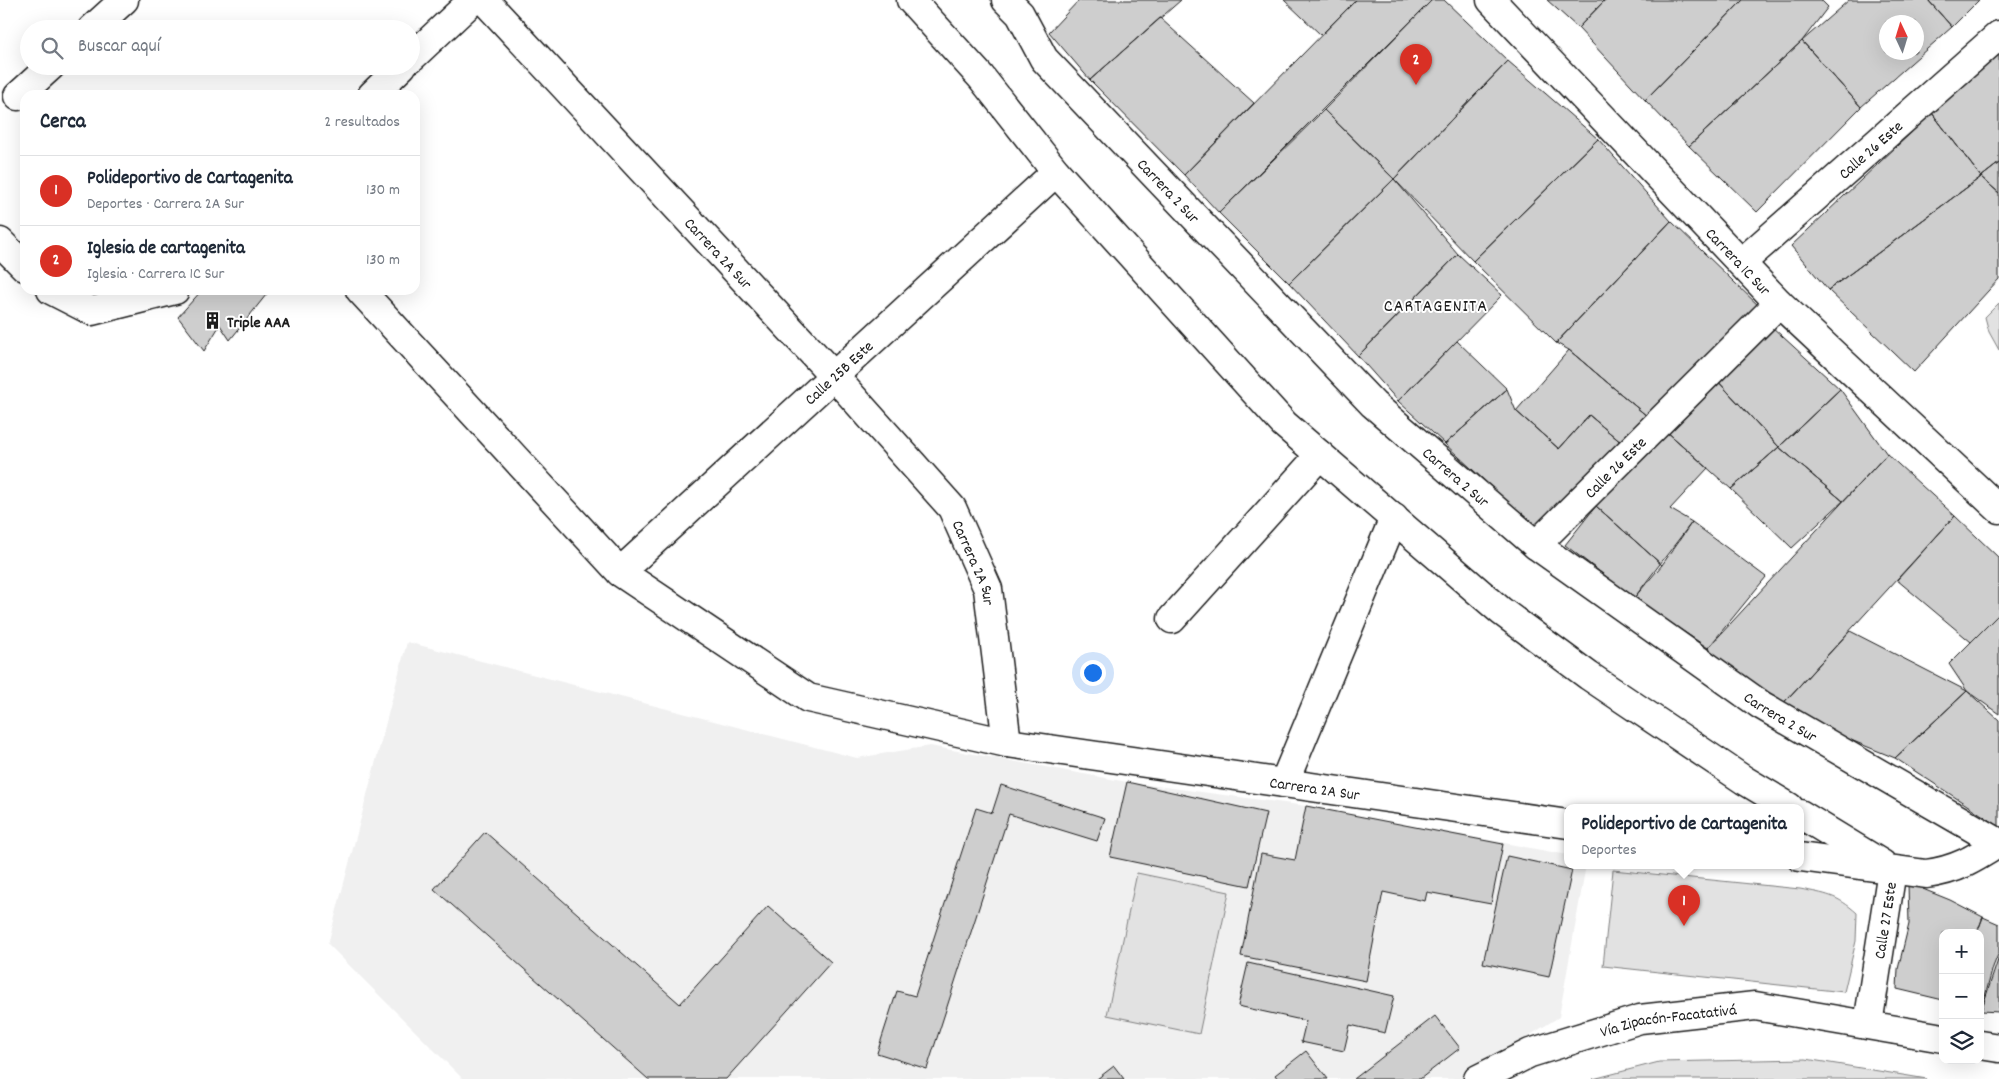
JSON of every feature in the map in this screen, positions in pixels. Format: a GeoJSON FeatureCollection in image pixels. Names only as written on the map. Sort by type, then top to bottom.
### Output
{"type":"FeatureCollection","features":[{"type":"Feature","properties":{"kind":"street"},"geometry":{"type":"LineString","coordinates":[[102,20],[124,0]]}},
{"type":"Feature","properties":{"kind":"street"},"geometry":{"type":"LineString","coordinates":[[420,50],[473,0]]}},
{"type":"Feature","properties":{"kind":"street","name":"Carrera 2A Sur"},"geometry":{"type":"LineString","coordinates":[[484,0],[833,376],[952,508],[988,589],[1007,743],[1564,823]]}},
{"type":"Feature","properties":{"kind":"street"},"geometry":{"type":"LineString","coordinates":[[911,0],[981,77],[1056,172],[1284,424],[1502,611],[1589,676],[1744,780],[1784,804]]}},
{"type":"Feature","properties":{"kind":"street","name":"Carrera 1C Sur"},"geometry":{"type":"LineString","coordinates":[[1491,0],[1780,303],[1999,509]]}},
{"type":"Feature","properties":{"kind":"street","name":"Carrera 2 Sur"},"geometry":{"type":"LineString","coordinates":[[1020,5],[1044,59],[1373,404],[1536,545],[1761,704],[1999,843]]}},
{"type":"Feature","properties":{"kind":"street","name":"Calle 26 Este"},"geometry":{"type":"LineString","coordinates":[[1741,263],[1999,35]]}},
{"type":"Feature","properties":{"kind":"street"},"geometry":{"type":"LineString","coordinates":[[25,90],[41,75]]}},
{"type":"Feature","properties":{"kind":"street"},"geometry":{"type":"LineString","coordinates":[[377,90],[393,75]]}},
{"type":"Feature","properties":{"kind":"street","name":"Calle 25B Este"},"geometry":{"type":"LineString","coordinates":[[620,572],[1056,172]]}},
{"type":"Feature","properties":{"kind":"street"},"geometry":{"type":"LineString","coordinates":[[0,242],[20,262]]}},
{"type":"Feature","properties":{"kind":"street"},"geometry":{"type":"LineString","coordinates":[[61,295],[92,311],[155,295]]}},
{"type":"Feature","properties":{"kind":"street"},"geometry":{"type":"LineString","coordinates":[[365,295],[620,572],[808,698],[1007,743]]}},
{"type":"Feature","properties":{"kind":"street","name":"Calle 26 Este"},"geometry":{"type":"LineString","coordinates":[[1536,545],[1780,303]]}},
{"type":"Feature","properties":{"kind":"street"},"geometry":{"type":"LineString","coordinates":[[1172,619],[1320,455]]}},
{"type":"Feature","properties":{"kind":"street"},"geometry":{"type":"LineString","coordinates":[[1284,782],[1394,518]]}},
{"type":"Feature","properties":{"kind":"street"},"geometry":{"type":"LineString","coordinates":[[1804,816],[1892,870]]}},
{"type":"Feature","properties":{"kind":"street","name":"Calle 27 Este"},"geometry":{"type":"LineString","coordinates":[[1868,1024],[1892,870],[1926,874],[1944,872],[1963,865],[1999,843]]}},
{"type":"Feature","properties":{"kind":"street"},"geometry":{"type":"LineString","coordinates":[[1804,858],[1892,870]]}},
{"type":"Feature","properties":{"kind":"street","name":"Vía Zipacón-Facatativá"},"geometry":{"type":"LineString","coordinates":[[1478,1079],[1530,1053],[1640,1020],[1755,1006],[1939,1037]]}},
{"type":"Feature","properties":{"kind":"street"},"geometry":{"type":"LineString","coordinates":[[1984,1046],[1999,1048]]}},
{"type":"Feature","properties":{"kind":"shaded area"},"geometry":{"type":"Polygon","coordinates":[[[1999,303],[1999,350],[1989,332],[1985,317],[1999,303]]]}},
{"type":"Feature","properties":{"kind":"shaded area"},"geometry":{"type":"Polygon","coordinates":[[[407,642],[857,758],[930,746],[1127,782],[1306,806],[1564,854],[1564,869],[1585,869],[1559,1017],[1460,1079],[463,1079],[328,944],[407,642]]]}},
{"type":"Feature","properties":{"kind":"shaded area"},"geometry":{"type":"Polygon","coordinates":[[[1613,870],[1800,889],[1824,894],[1843,902],[1857,913],[1856,941],[1844,992],[1603,966],[1613,870]]]}},
{"type":"Feature","properties":{"kind":"shaded area"},"geometry":{"type":"Polygon","coordinates":[[[1137,873],[1229,892],[1199,1034],[1107,1015],[1137,873]]]}},
{"type":"Feature","properties":{"kind":"shaded area"},"geometry":{"type":"Polygon","coordinates":[[[1806,1059],[1927,1079],[1593,1079],[1659,1062],[1806,1059]]]}},
{"type":"Feature","properties":{"kind":"building"},"geometry":{"type":"Polygon","coordinates":[[[1079,0],[1181,0],[1090,80],[1049,32],[1079,0]]]}},
{"type":"Feature","properties":{"kind":"building"},"geometry":{"type":"Polygon","coordinates":[[[1284,0],[1356,0],[1321,35],[1284,0]]]}},
{"type":"Feature","properties":{"kind":"building"},"geometry":{"type":"Polygon","coordinates":[[[1356,0],[1432,0],[1219,213],[1184,175],[1356,0]]]}},
{"type":"Feature","properties":{"kind":"building"},"geometry":{"type":"Polygon","coordinates":[[[1432,0],[1444,0],[1508,61],[1394,179],[1324,110],[1432,0]]]}},
{"type":"Feature","properties":{"kind":"building"},"geometry":{"type":"Polygon","coordinates":[[[1547,0],[1605,0],[1578,28],[1547,0]]]}},
{"type":"Feature","properties":{"kind":"building"},"geometry":{"type":"Polygon","coordinates":[[[1605,0],[1743,0],[1645,100],[1578,28],[1605,0]]]}},
{"type":"Feature","properties":{"kind":"building"},"geometry":{"type":"Polygon","coordinates":[[[1743,0],[1821,0],[1828,7],[1802,41],[1689,146],[1645,100],[1743,0]]]}},
{"type":"Feature","properties":{"kind":"building"},"geometry":{"type":"Polygon","coordinates":[[[1849,0],[1928,0],[1952,27],[1924,52],[1924,15],[1879,15],[1879,60],[1914,60],[1861,107],[1802,41],[1849,0]]]}},
{"type":"Feature","properties":{"kind":"building"},"geometry":{"type":"Polygon","coordinates":[[[1928,0],[1979,0],[1952,27],[1928,0]]]}},
{"type":"Feature","properties":{"kind":"building"},"geometry":{"type":"Polygon","coordinates":[[[1160,18],[1254,103],[1184,175],[1090,80],[1160,18]]]}},
{"type":"Feature","properties":{"kind":"building"},"geometry":{"type":"Polygon","coordinates":[[[1802,41],[1861,107],[1757,212],[1689,146],[1802,41]]]}},
{"type":"Feature","properties":{"kind":"building"},"geometry":{"type":"Polygon","coordinates":[[[1999,52],[1999,163],[1981,177],[1932,113],[1999,52]]]}},
{"type":"Feature","properties":{"kind":"building"},"geometry":{"type":"Polygon","coordinates":[[[1508,61],[1598,139],[1473,261],[1394,179],[1508,61]]]}},
{"type":"Feature","properties":{"kind":"building"},"geometry":{"type":"Polygon","coordinates":[[[1324,110],[1394,179],[1289,283],[1219,213],[1324,110]]]}},
{"type":"Feature","properties":{"kind":"building"},"geometry":{"type":"Polygon","coordinates":[[[1932,113],[1981,177],[1828,290],[1791,246],[1932,113]]]}},
{"type":"Feature","properties":{"kind":"building"},"geometry":{"type":"Polygon","coordinates":[[[1598,139],[1671,221],[1556,343],[1473,261],[1598,139]]]}},
{"type":"Feature","properties":{"kind":"building"},"geometry":{"type":"Polygon","coordinates":[[[1999,163],[1999,193],[1981,177],[1999,163]]]}},
{"type":"Feature","properties":{"kind":"building"},"geometry":{"type":"Polygon","coordinates":[[[1981,177],[1999,193],[1999,279],[1914,372],[1828,290],[1981,177]]]}},
{"type":"Feature","properties":{"kind":"building"},"geometry":{"type":"Polygon","coordinates":[[[1394,179],[1458,254],[1358,356],[1289,283],[1394,179]]]}},
{"type":"Feature","properties":{"kind":"building"},"geometry":{"type":"Polygon","coordinates":[[[1671,221],[1763,310],[1648,417],[1569,350],[1556,343],[1671,221]]]}},
{"type":"Feature","properties":{"kind":"building"},"geometry":{"type":"Polygon","coordinates":[[[1458,254],[1502,295],[1398,401],[1358,356],[1458,254]]]}},
{"type":"Feature","properties":{"kind":"building","name":"Triple AAA"},"geometry":{"type":"Polygon","coordinates":[[[198,295],[266,295],[230,340],[220,325],[204,351],[178,317],[198,295]]]}},
{"type":"Feature","properties":{"kind":"building"},"geometry":{"type":"Polygon","coordinates":[[[1771,326],[1840,389],[1779,447],[1715,378],[1771,326]]]}},
{"type":"Feature","properties":{"kind":"building"},"geometry":{"type":"Polygon","coordinates":[[[1457,341],[1507,389],[1445,444],[1398,401],[1457,341]]]}},
{"type":"Feature","properties":{"kind":"building"},"geometry":{"type":"Polygon","coordinates":[[[1569,350],[1648,417],[1623,444],[1589,415],[1559,449],[1516,411],[1569,350]]]}},
{"type":"Feature","properties":{"kind":"building"},"geometry":{"type":"Polygon","coordinates":[[[1715,378],[1779,447],[1731,489],[1665,430],[1715,378]]]}},
{"type":"Feature","properties":{"kind":"building"},"geometry":{"type":"Polygon","coordinates":[[[1507,389],[1516,411],[1559,449],[1589,415],[1623,444],[1541,533],[1445,444],[1507,389]]]}},
{"type":"Feature","properties":{"kind":"building"},"geometry":{"type":"Polygon","coordinates":[[[1840,389],[1887,454],[1843,501],[1779,447],[1840,389]]]}},
{"type":"Feature","properties":{"kind":"building"},"geometry":{"type":"Polygon","coordinates":[[[1665,430],[1708,468],[1670,509],[1692,522],[1662,565],[1596,506],[1665,430]]]}},
{"type":"Feature","properties":{"kind":"building"},"geometry":{"type":"Polygon","coordinates":[[[1779,447],[1843,501],[1792,548],[1731,489],[1779,447]]]}},
{"type":"Feature","properties":{"kind":"building"},"geometry":{"type":"Polygon","coordinates":[[[1887,454],[1955,516],[1777,710],[1708,648],[1887,454]]]}},
{"type":"Feature","properties":{"kind":"building"},"geometry":{"type":"Polygon","coordinates":[[[1596,506],[1662,565],[1634,598],[1565,545],[1596,506]]]}},
{"type":"Feature","properties":{"kind":"building"},"geometry":{"type":"Polygon","coordinates":[[[1955,516],[1999,558],[1999,614],[1971,642],[1897,580],[1955,516]]]}},
{"type":"Feature","properties":{"kind":"building"},"geometry":{"type":"Polygon","coordinates":[[[1692,522],[1766,577],[1708,648],[1634,598],[1692,522]]]}},
{"type":"Feature","properties":{"kind":"building"},"geometry":{"type":"Polygon","coordinates":[[[1999,614],[1999,714],[1967,691],[1949,664],[1999,614]]]}},
{"type":"Feature","properties":{"kind":"building"},"geometry":{"type":"Polygon","coordinates":[[[1850,631],[1967,691],[1895,758],[1777,710],[1850,631]]]}},
{"type":"Feature","properties":{"kind":"building"},"geometry":{"type":"Polygon","coordinates":[[[1967,691],[1999,720],[1999,826],[1895,758],[1967,691]]]}},
{"type":"Feature","properties":{"kind":"building"},"geometry":{"type":"Polygon","coordinates":[[[1127,782],[1266,813],[1249,886],[1110,857],[1127,782]]]}},
{"type":"Feature","properties":{"kind":"building"},"geometry":{"type":"Polygon","coordinates":[[[1001,785],[1105,818],[1097,841],[1009,814],[927,1069],[877,1053],[897,991],[915,996],[976,808],[992,813],[1001,785]]]}},
{"type":"Feature","properties":{"kind":"building"},"geometry":{"type":"Polygon","coordinates":[[[1306,806],[1503,844],[1491,904],[1427,892],[1425,901],[1383,892],[1366,981],[1241,956],[1261,854],[1295,860],[1306,806]]]}},
{"type":"Feature","properties":{"kind":"building"},"geometry":{"type":"Polygon","coordinates":[[[485,832],[680,1004],[768,906],[831,962],[726,1079],[648,1079],[434,889],[485,832]]]}},
{"type":"Feature","properties":{"kind":"building"},"geometry":{"type":"Polygon","coordinates":[[[1507,856],[1572,870],[1549,977],[1483,963],[1507,856]]]}},
{"type":"Feature","properties":{"kind":"building"},"geometry":{"type":"Polygon","coordinates":[[[1908,883],[1950,900],[1983,917],[1978,929],[1939,929],[1939,999],[1897,989],[1898,969],[1909,924],[1908,883]]]}},
{"type":"Feature","properties":{"kind":"building"},"geometry":{"type":"Polygon","coordinates":[[[1983,917],[1999,924],[1999,952],[1984,1000],[1984,929],[1978,929],[1983,917]]]}},
{"type":"Feature","properties":{"kind":"building"},"geometry":{"type":"Polygon","coordinates":[[[1999,957],[1999,1012],[1984,1011],[1984,1002],[1999,957]]]}},
{"type":"Feature","properties":{"kind":"building"},"geometry":{"type":"Polygon","coordinates":[[[1248,963],[1394,996],[1385,1033],[1350,1025],[1344,1051],[1301,1042],[1306,1021],[1238,1006],[1248,963]]]}},
{"type":"Feature","properties":{"kind":"building"},"geometry":{"type":"Polygon","coordinates":[[[1435,1016],[1460,1048],[1420,1079],[1354,1079],[1435,1016]]]}},
{"type":"Feature","properties":{"kind":"building"},"geometry":{"type":"Polygon","coordinates":[[[1306,1051],[1328,1079],[1278,1079],[1275,1075],[1306,1051]]]}},
{"type":"Feature","properties":{"kind":"building"},"geometry":{"type":"Polygon","coordinates":[[[1114,1066],[1124,1079],[1097,1079],[1114,1066]]]}},
{"type":"Feature","properties":{"kind":"place","name":"Iglesia de cartagenita"},"geometry":{"type":"Point","coordinates":[1416,85]}},
{"type":"Feature","properties":{"kind":"place","name":"Triple AAA"},"geometry":{"type":"Point","coordinates":[213,321]}},
{"type":"Feature","properties":{"kind":"place","name":"Polideportivo de Cartagenita"},"geometry":{"type":"Point","coordinates":[1684,926]}},
{"type":"Feature","properties":{"kind":"district","name":"CARTAGENITA"},"geometry":{"type":"Point","coordinates":[1436,305]}}]}
